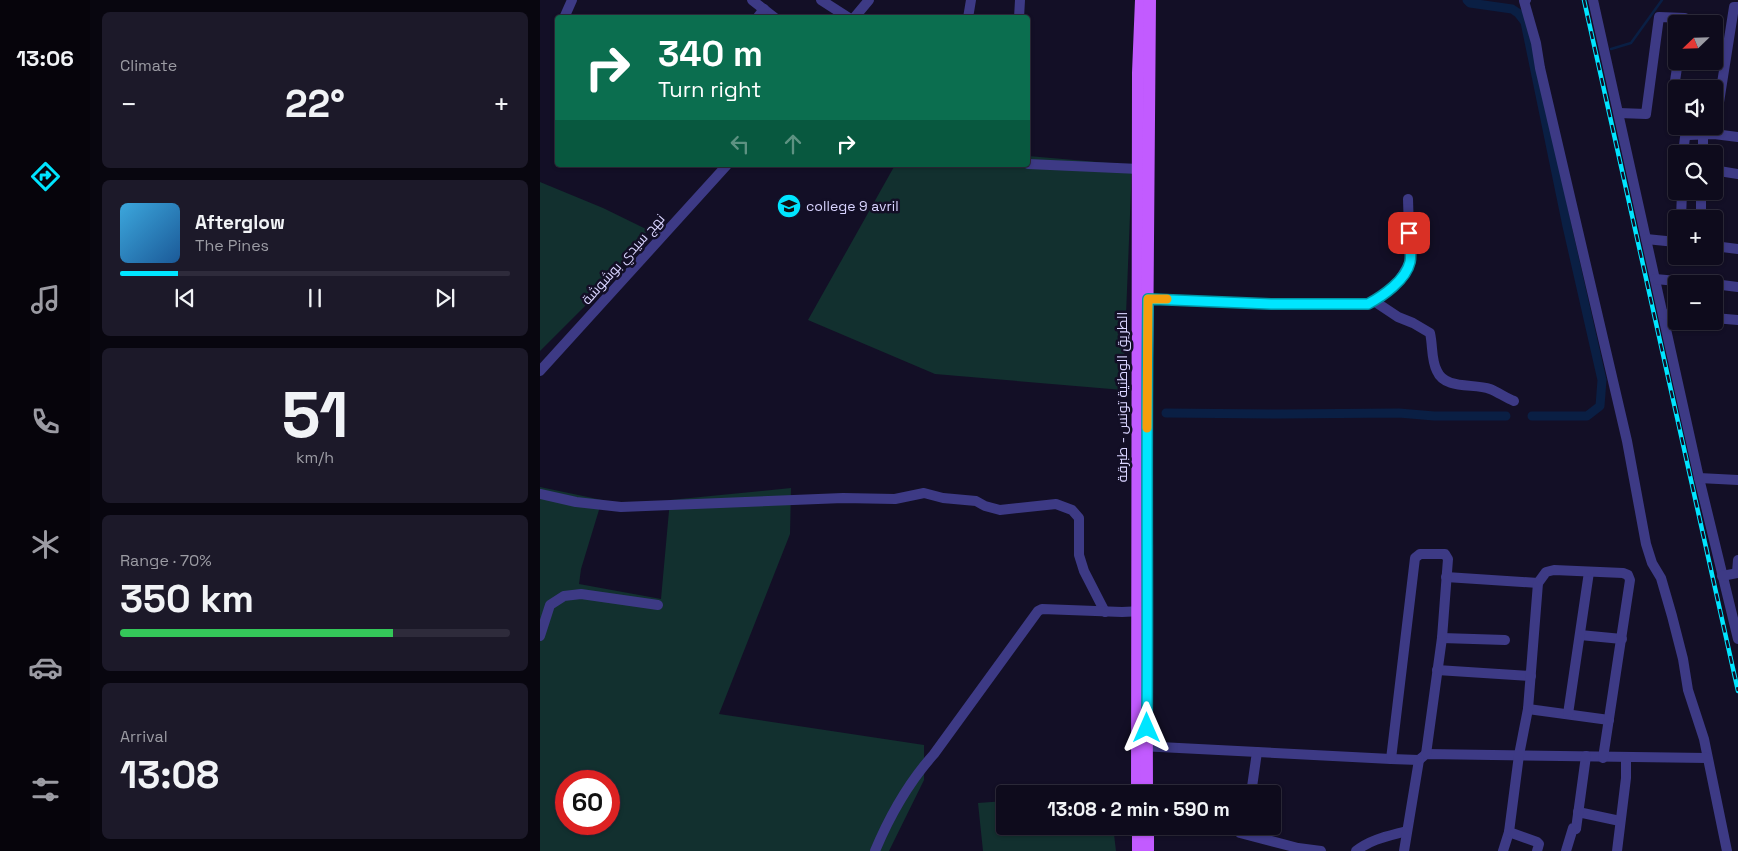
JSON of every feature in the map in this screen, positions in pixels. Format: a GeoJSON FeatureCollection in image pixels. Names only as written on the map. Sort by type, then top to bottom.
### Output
{"type":"FeatureCollection","features":[{"type":"Feature","properties":{"kind":"main road","name":"الطريق الوطنية تونس - طبرقة"},"geometry":{"type":"LineString","coordinates":[[1141,0],[1138,72],[1144,136],[1139,169],[1136,528],[1143,611]]}},
{"type":"Feature","properties":{"kind":"main road","name":"الطريق الوطنية تونس - طبرقة"},"geometry":{"type":"LineString","coordinates":[[1138,785],[1141,746],[1148,299],[1144,136],[1150,0]]}},
{"type":"Feature","properties":{"kind":"main road","name":"الطريق الوطنية تونس - طبرقة"},"geometry":{"type":"LineString","coordinates":[[1141,746],[1146,785]]}},
{"type":"Feature","properties":{"kind":"main road"},"geometry":{"type":"LineString","coordinates":[[1138,835],[1138,851]]}},
{"type":"Feature","properties":{"kind":"main road"},"geometry":{"type":"LineString","coordinates":[[1148,835],[1148,851]]}},
{"type":"Feature","properties":{"kind":"street"},"geometry":{"type":"LineString","coordinates":[[565,15],[572,0]]}},
{"type":"Feature","properties":{"kind":"street"},"geometry":{"type":"LineString","coordinates":[[821,0],[845,15]]}},
{"type":"Feature","properties":{"kind":"street"},"geometry":{"type":"LineString","coordinates":[[857,15],[870,0]]}},
{"type":"Feature","properties":{"kind":"street"},"geometry":{"type":"LineString","coordinates":[[968,15],[971,0]]}},
{"type":"Feature","properties":{"kind":"street"},"geometry":{"type":"LineString","coordinates":[[1018,15],[1020,0]]}},
{"type":"Feature","properties":{"kind":"street"},"geometry":{"type":"LineString","coordinates":[[1526,0],[1524,1],[1536,43],[1539,64],[1627,441],[1646,544],[1664,587],[1683,659],[1688,690],[1704,739],[1727,851]]}},
{"type":"Feature","properties":{"kind":"street"},"geometry":{"type":"LineString","coordinates":[[1593,0],[1699,478],[1738,639]]}},
{"type":"Feature","properties":{"kind":"street"},"geometry":{"type":"LineString","coordinates":[[759,6],[771,15]]}},
{"type":"Feature","properties":{"kind":"street"},"geometry":{"type":"LineString","coordinates":[[1719,80],[1734,7],[1738,7]]}},
{"type":"Feature","properties":{"kind":"street"},"geometry":{"type":"LineString","coordinates":[[1619,113],[1646,114],[1659,17],[1668,17]]}},
{"type":"Feature","properties":{"kind":"street"},"geometry":{"type":"LineString","coordinates":[[1684,145],[1685,137],[1692,135]]}},
{"type":"Feature","properties":{"kind":"street"},"geometry":{"type":"LineString","coordinates":[[1705,145],[1708,135],[1738,138]]}},
{"type":"Feature","properties":{"kind":"street"},"geometry":{"type":"LineString","coordinates":[[1030,164],[1139,169]]}},
{"type":"Feature","properties":{"kind":"street","name":"نهج سيدي بوشوشة"},"geometry":{"type":"LineString","coordinates":[[540,371],[725,167]]}},
{"type":"Feature","properties":{"kind":"street"},"geometry":{"type":"LineString","coordinates":[[1723,172],[1738,174]]}},
{"type":"Feature","properties":{"kind":"street"},"geometry":{"type":"LineString","coordinates":[[1148,299],[1271,304],[1368,304],[1399,281],[1410,262],[1408,199]]}},
{"type":"Feature","properties":{"kind":"street"},"geometry":{"type":"LineString","coordinates":[[1646,239],[1668,241]]}},
{"type":"Feature","properties":{"kind":"street"},"geometry":{"type":"LineString","coordinates":[[1723,247],[1738,249]]}},
{"type":"Feature","properties":{"kind":"street"},"geometry":{"type":"LineString","coordinates":[[1655,280],[1668,281]]}},
{"type":"Feature","properties":{"kind":"street"},"geometry":{"type":"LineString","coordinates":[[1723,285],[1738,287]]}},
{"type":"Feature","properties":{"kind":"street"},"geometry":{"type":"LineString","coordinates":[[1374,301],[1398,317],[1430,333],[1433,346],[1433,360],[1437,373],[1446,381],[1490,389],[1514,402]]}},
{"type":"Feature","properties":{"kind":"street"},"geometry":{"type":"LineString","coordinates":[[1662,314],[1668,314]]}},
{"type":"Feature","properties":{"kind":"street"},"geometry":{"type":"LineString","coordinates":[[1723,319],[1738,320]]}},
{"type":"Feature","properties":{"kind":"street"},"geometry":{"type":"LineString","coordinates":[[1699,478],[1738,480]]}},
{"type":"Feature","properties":{"kind":"street"},"geometry":{"type":"LineString","coordinates":[[540,494],[576,502],[621,507],[842,498],[895,499],[924,493],[944,498],[976,501],[985,506],[1000,510],[1056,504],[1072,510],[1079,518],[1079,555],[1084,571],[1105,612]]}},
{"type":"Feature","properties":{"kind":"street"},"geometry":{"type":"LineString","coordinates":[[1391,759],[1416,556],[1420,554],[1446,554],[1448,559],[1442,638],[1423,757],[1404,851]]}},
{"type":"Feature","properties":{"kind":"street"},"geometry":{"type":"LineString","coordinates":[[1722,576],[1738,573],[1738,560]]}},
{"type":"Feature","properties":{"kind":"street"},"geometry":{"type":"LineString","coordinates":[[1503,851],[1510,832],[1519,755],[1528,709],[1538,583],[1546,572],[1554,570],[1623,573],[1628,575],[1630,580],[1604,758]]}},
{"type":"Feature","properties":{"kind":"street"},"geometry":{"type":"LineString","coordinates":[[1568,714],[1589,572]]}},
{"type":"Feature","properties":{"kind":"street"},"geometry":{"type":"LineString","coordinates":[[1446,577],[1538,583]]}},
{"type":"Feature","properties":{"kind":"street"},"geometry":{"type":"LineString","coordinates":[[540,636],[550,605],[564,596],[581,594],[658,605]]}},
{"type":"Feature","properties":{"kind":"street"},"geometry":{"type":"LineString","coordinates":[[875,851],[886,825],[917,773],[934,754],[1038,611],[1042,609],[1105,612],[1143,611]]}},
{"type":"Feature","properties":{"kind":"street"},"geometry":{"type":"LineString","coordinates":[[1580,635],[1622,639]]}},
{"type":"Feature","properties":{"kind":"street"},"geometry":{"type":"LineString","coordinates":[[1442,638],[1505,640]]}},
{"type":"Feature","properties":{"kind":"street"},"geometry":{"type":"LineString","coordinates":[[1437,670],[1531,676]]}},
{"type":"Feature","properties":{"kind":"street"},"geometry":{"type":"LineString","coordinates":[[1528,709],[1609,720]]}},
{"type":"Feature","properties":{"kind":"street"},"geometry":{"type":"LineString","coordinates":[[1141,746],[1391,759],[1519,755],[1604,758],[1707,758]]}},
{"type":"Feature","properties":{"kind":"street"},"geometry":{"type":"LineString","coordinates":[[1252,785],[1257,752]]}},
{"type":"Feature","properties":{"kind":"street"},"geometry":{"type":"LineString","coordinates":[[1566,851],[1572,828],[1576,829],[1586,756]]}},
{"type":"Feature","properties":{"kind":"street"},"geometry":{"type":"LineString","coordinates":[[1617,851],[1626,778],[1626,758]]}},
{"type":"Feature","properties":{"kind":"street"},"geometry":{"type":"LineString","coordinates":[[1578,812],[1620,821]]}},
{"type":"Feature","properties":{"kind":"street"},"geometry":{"type":"LineString","coordinates":[[1356,851],[1373,840],[1407,831]]}},
{"type":"Feature","properties":{"kind":"street"},"geometry":{"type":"LineString","coordinates":[[1510,832],[1537,842],[1539,844],[1537,851]]}},
{"type":"Feature","properties":{"kind":"street"},"geometry":{"type":"LineString","coordinates":[[1248,835],[1298,848],[1321,851]]}},
{"type":"Feature","properties":{"kind":"green space"},"geometry":{"type":"Polygon","coordinates":[[[1030,156],[1132,165],[1123,390],[935,374],[808,320],[894,167],[1030,167],[1030,156]]]}},
{"type":"Feature","properties":{"kind":"green space"},"geometry":{"type":"Polygon","coordinates":[[[540,182],[603,208],[648,230],[597,294],[540,351],[540,182]]]}},
{"type":"Feature","properties":{"kind":"green space"},"geometry":{"type":"Polygon","coordinates":[[[540,487],[602,500],[581,569],[579,584],[661,599],[670,500],[791,488],[790,534],[719,714],[924,745],[924,780],[889,851],[540,851],[540,487]]]}},
{"type":"Feature","properties":{"kind":"green space"},"geometry":{"type":"Polygon","coordinates":[[[996,802],[996,835],[1114,835],[1116,851],[983,851],[978,803],[996,802]]]}},
{"type":"Feature","properties":{"kind":"waterway"},"geometry":{"type":"LineString","coordinates":[[1467,0],[1470,3],[1512,9],[1525,22],[1567,226],[1602,380],[1600,406],[1587,416],[1532,416]]}},
{"type":"Feature","properties":{"kind":"waterway"},"geometry":{"type":"LineString","coordinates":[[1611,49],[1631,43],[1662,0]]}},
{"type":"Feature","properties":{"kind":"waterway"},"geometry":{"type":"LineString","coordinates":[[1166,413],[1399,413],[1434,416],[1506,416]]}},
{"type":"Feature","properties":{"kind":"railway"},"geometry":{"type":"LineString","coordinates":[[1584,0],[1738,691]]}},
{"type":"Feature","properties":{"kind":"slow traffic"},"geometry":{"type":"LineString","coordinates":[[1147,428],[1148,299],[1167,299]]}},
{"type":"Feature","properties":{"kind":"place","name":"college 9 avril"},"geometry":{"type":"Point","coordinates":[789,206]}},
{"type":"Feature","properties":{"kind":"route"},"geometry":{"type":"LineString","coordinates":[[1147,728],[1148,564],[1146,479],[1148,299],[1271,304],[1368,304],[1380,298],[1399,281],[1410,262],[1409,233]]}}]}
